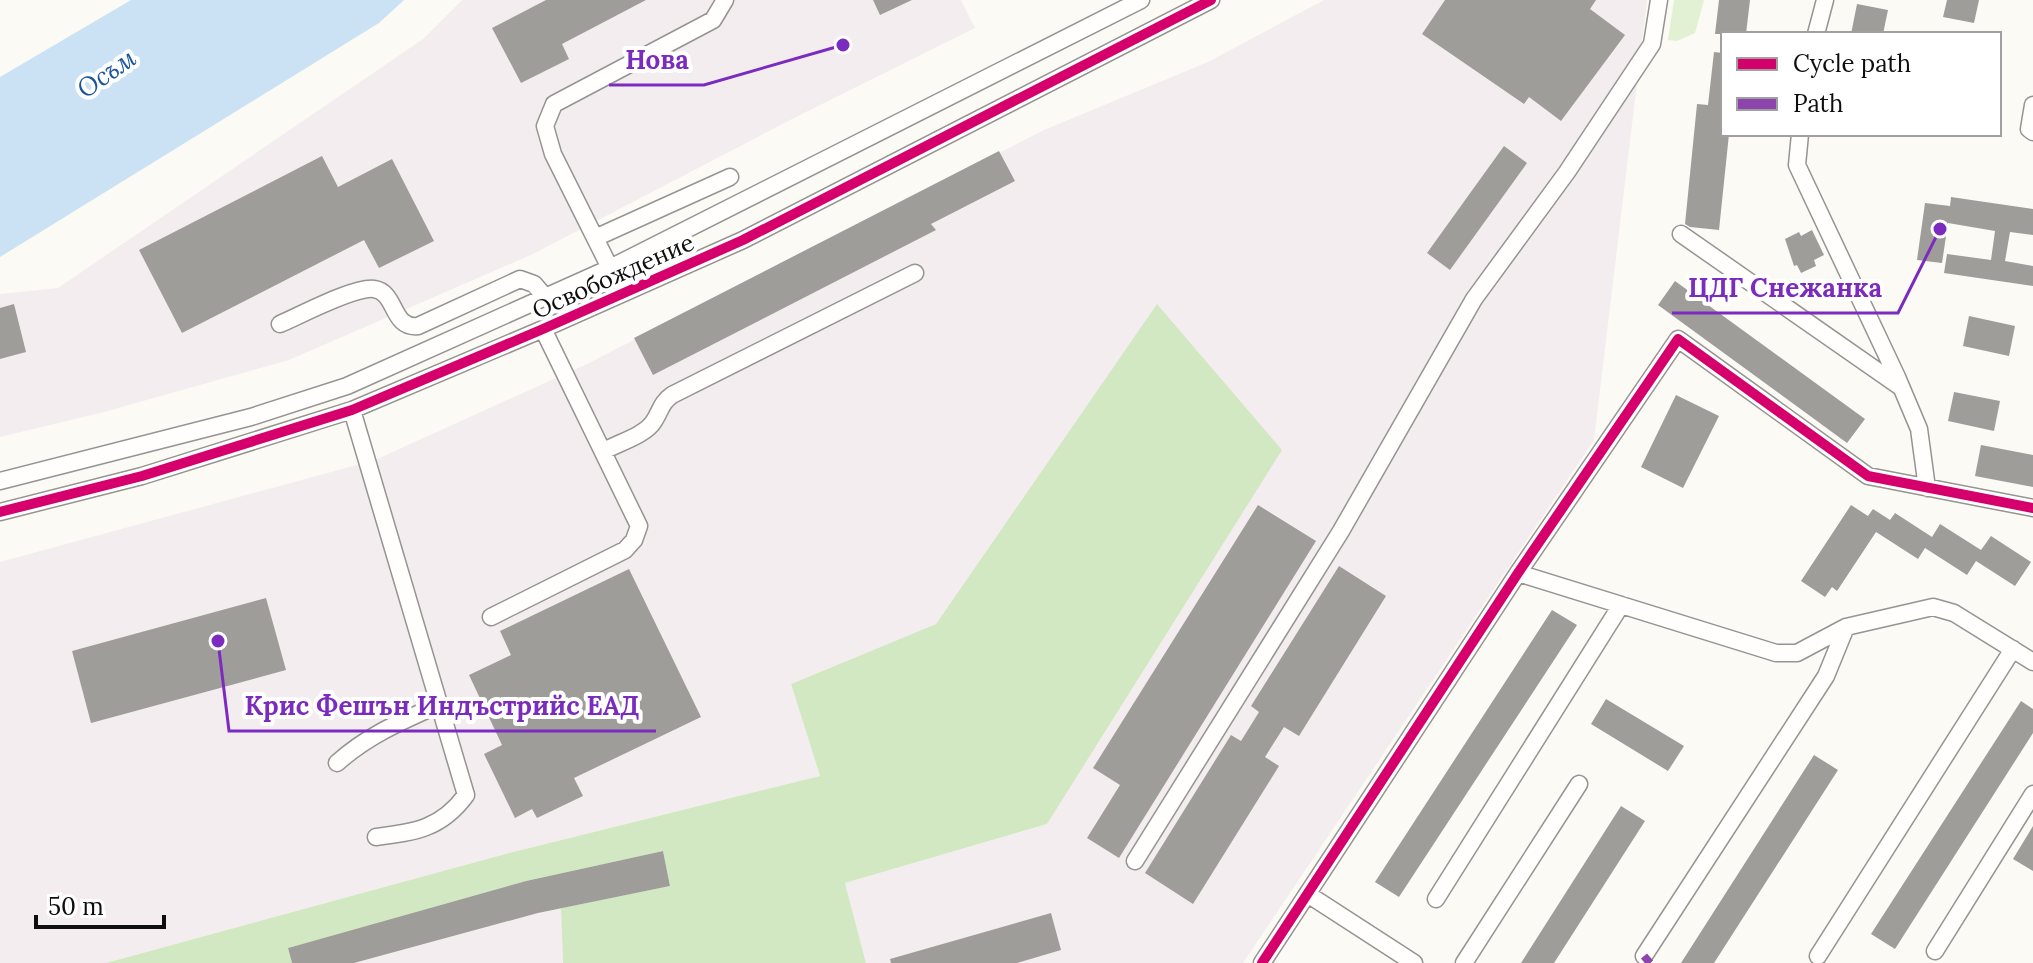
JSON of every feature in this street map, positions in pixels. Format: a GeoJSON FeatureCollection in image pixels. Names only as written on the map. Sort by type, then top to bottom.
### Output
{"type":"FeatureCollection","features":[{"type":"Feature","properties":{"kind":"street"},"geometry":{"type":"LineString","coordinates":[[610,268],[553,154],[545,126],[554,104],[713,20],[725,0]]}},
{"type":"Feature","properties":{"kind":"street","name":"Освобождение"},"geometry":{"type":"LineString","coordinates":[[0,481],[251,417],[347,386],[610,268],[1141,0]]}},
{"type":"Feature","properties":{"kind":"street","name":"Освобождение"},"geometry":{"type":"LineString","coordinates":[[0,512],[142,476],[352,410],[743,240],[1211,0]]}},
{"type":"Feature","properties":{"kind":"street"},"geometry":{"type":"LineString","coordinates":[[1135,861],[1330,550],[1474,299],[1567,172],[1652,44],[1659,0]]}},
{"type":"Feature","properties":{"kind":"street"},"geometry":{"type":"LineString","coordinates":[[1817,32],[1825,0]]}},
{"type":"Feature","properties":{"kind":"street"},"geometry":{"type":"LineString","coordinates":[[2033,105],[2029,129],[2033,132]]}},
{"type":"Feature","properties":{"kind":"street"},"geometry":{"type":"LineString","coordinates":[[1800,136],[1797,165],[1919,429],[1927,488]]}},
{"type":"Feature","properties":{"kind":"street"},"geometry":{"type":"LineString","coordinates":[[595,238],[730,177]]}},
{"type":"Feature","properties":{"kind":"street"},"geometry":{"type":"LineString","coordinates":[[1681,234],[1902,388]]}},
{"type":"Feature","properties":{"kind":"street"},"geometry":{"type":"LineString","coordinates":[[604,451],[646,429],[654,422],[663,402],[672,395],[915,273]]}},
{"type":"Feature","properties":{"kind":"street"},"geometry":{"type":"LineString","coordinates":[[280,324],[355,291],[372,288],[384,293],[402,323],[409,327],[418,326],[520,279],[534,284],[545,297]]}},
{"type":"Feature","properties":{"kind":"street"},"geometry":{"type":"LineString","coordinates":[[491,617],[625,550],[634,540],[639,526],[543,329]]}},
{"type":"Feature","properties":{"kind":"street"},"geometry":{"type":"LineString","coordinates":[[1262,963],[1518,573],[1678,339],[1868,476],[2033,508]]}},
{"type":"Feature","properties":{"kind":"street"},"geometry":{"type":"LineString","coordinates":[[352,410],[466,795],[452,814],[416,832],[376,837]]}},
{"type":"Feature","properties":{"kind":"street"},"geometry":{"type":"LineString","coordinates":[[1518,573],[1776,653],[1797,653],[1846,627],[1933,607],[1954,613],[2033,662]]}},
{"type":"Feature","properties":{"kind":"street"},"geometry":{"type":"LineString","coordinates":[[1436,899],[1621,605]]}},
{"type":"Feature","properties":{"kind":"street"},"geometry":{"type":"LineString","coordinates":[[1644,956],[1826,676],[1846,627]]}},
{"type":"Feature","properties":{"kind":"street"},"geometry":{"type":"LineString","coordinates":[[1818,956],[2013,649]]}},
{"type":"Feature","properties":{"kind":"street"},"geometry":{"type":"LineString","coordinates":[[337,763],[378,731],[440,704]]}},
{"type":"Feature","properties":{"kind":"street"},"geometry":{"type":"LineString","coordinates":[[1464,963],[1579,784]]}},
{"type":"Feature","properties":{"kind":"street"},"geometry":{"type":"LineString","coordinates":[[1935,951],[2033,794]]}},
{"type":"Feature","properties":{"kind":"street"},"geometry":{"type":"LineString","coordinates":[[1309,895],[1414,963]]}},
{"type":"Feature","properties":{"kind":"shaded area"},"geometry":{"type":"Polygon","coordinates":[[[462,0],[961,0],[975,28],[531,255],[289,360],[104,412],[0,437],[0,294],[58,288],[423,39],[462,0]]]}},
{"type":"Feature","properties":{"kind":"shaded area"},"geometry":{"type":"Polygon","coordinates":[[[1324,0],[1647,0],[1594,440],[1243,963],[866,963],[845,883],[1047,824],[1157,305],[936,624],[791,684],[820,776],[509,853],[106,963],[0,963],[0,562],[375,460],[587,364],[1044,130],[1208,62],[1324,0]]]}},
{"type":"Feature","properties":{"kind":"shaded area"},"geometry":{"type":"Polygon","coordinates":[[[561,908],[563,963],[354,963],[538,913],[561,908]]]}},
{"type":"Feature","properties":{"kind":"green space"},"geometry":{"type":"Polygon","coordinates":[[[1674,0],[1704,0],[1695,33],[1677,41],[1668,40],[1674,0]]]}},
{"type":"Feature","properties":{"kind":"green space"},"geometry":{"type":"Polygon","coordinates":[[[1157,304],[1282,450],[1047,824],[845,883],[866,963],[563,963],[561,908],[670,886],[663,851],[526,881],[288,948],[292,963],[106,963],[509,853],[820,776],[791,684],[936,624],[1157,304]]]}},
{"type":"Feature","properties":{"kind":"water","name":"Осъм"},"geometry":{"type":"Polygon","coordinates":[[[131,0],[404,0],[379,23],[0,257],[0,77],[131,0]]]}},
{"type":"Feature","properties":{"kind":"building"},"geometry":{"type":"Polygon","coordinates":[[[546,0],[646,0],[562,44],[569,59],[521,83],[492,28],[546,0]]]}},
{"type":"Feature","properties":{"kind":"building"},"geometry":{"type":"Polygon","coordinates":[[[873,0],[912,0],[880,15],[873,0]]]}},
{"type":"Feature","properties":{"kind":"building"},"geometry":{"type":"Polygon","coordinates":[[[1445,0],[1596,0],[1590,9],[1625,35],[1561,121],[1529,97],[1524,104],[1422,34],[1445,0]]]}},
{"type":"Feature","properties":{"kind":"building"},"geometry":{"type":"Polygon","coordinates":[[[1719,0],[1750,0],[1746,32],[1715,34],[1719,0]]]}},
{"type":"Feature","properties":{"kind":"building"},"geometry":{"type":"Polygon","coordinates":[[[1947,0],[1979,0],[1974,23],[1943,17],[1947,0]]]}},
{"type":"Feature","properties":{"kind":"building"},"geometry":{"type":"Polygon","coordinates":[[[1857,4],[1888,10],[1883,32],[1851,32],[1857,4]]]}},
{"type":"Feature","properties":{"kind":"building"},"geometry":{"type":"Polygon","coordinates":[[[1714,52],[1721,53],[1721,136],[1729,136],[1719,230],[1685,224],[1697,104],[1708,105],[1714,52]]]}},
{"type":"Feature","properties":{"kind":"building"},"geometry":{"type":"Polygon","coordinates":[[[1504,146],[1527,163],[1450,270],[1427,253],[1504,146]]]}},
{"type":"Feature","properties":{"kind":"building"},"geometry":{"type":"Polygon","coordinates":[[[999,151],[1015,181],[931,224],[936,230],[653,375],[634,338],[999,151]]]}},
{"type":"Feature","properties":{"kind":"building"},"geometry":{"type":"Polygon","coordinates":[[[322,156],[338,187],[392,159],[434,241],[379,268],[364,240],[182,333],[139,250],[322,156]]]}},
{"type":"Feature","properties":{"kind":"building"},"geometry":{"type":"Polygon","coordinates":[[[1951,197],[2033,209],[2033,235],[2010,232],[2005,261],[2033,266],[2033,286],[1944,273],[1947,254],[1991,260],[1995,231],[1948,223],[1942,263],[1917,260],[1925,203],[1950,206],[1951,197]]]}},
{"type":"Feature","properties":{"kind":"building"},"geometry":{"type":"Polygon","coordinates":[[[1812,230],[1824,255],[1814,260],[1816,266],[1801,273],[1797,265],[1794,266],[1785,239],[1812,230]]]}},
{"type":"Feature","properties":{"kind":"building"},"geometry":{"type":"Polygon","coordinates":[[[1675,281],[1865,419],[1847,443],[1658,305],[1675,281]]]}},
{"type":"Feature","properties":{"kind":"building"},"geometry":{"type":"Polygon","coordinates":[[[14,304],[26,352],[0,359],[0,308],[14,304]]]}},
{"type":"Feature","properties":{"kind":"building"},"geometry":{"type":"Polygon","coordinates":[[[1969,316],[2015,326],[2009,356],[1963,346],[1969,316]]]}},
{"type":"Feature","properties":{"kind":"building"},"geometry":{"type":"Polygon","coordinates":[[[1954,392],[2000,401],[1994,431],[1948,421],[1954,392]]]}},
{"type":"Feature","properties":{"kind":"building"},"geometry":{"type":"Polygon","coordinates":[[[1676,395],[1719,416],[1683,488],[1641,467],[1676,395]]]}},
{"type":"Feature","properties":{"kind":"building"},"geometry":{"type":"Polygon","coordinates":[[[1981,445],[2033,455],[2033,487],[1975,476],[1981,445]]]}},
{"type":"Feature","properties":{"kind":"building"},"geometry":{"type":"Polygon","coordinates":[[[1258,505],[1316,541],[1119,858],[1087,838],[1120,785],[1093,768],[1258,505]]]}},
{"type":"Feature","properties":{"kind":"building"},"geometry":{"type":"Polygon","coordinates":[[[1851,505],[1868,516],[1873,509],[1890,520],[1895,513],[1932,537],[1940,524],[1981,550],[1991,536],[2031,562],[2015,586],[1976,561],[1967,575],[1925,548],[1918,559],[1876,532],[1837,591],[1832,587],[1825,597],[1801,581],[1851,505]]]}},
{"type":"Feature","properties":{"kind":"building"},"geometry":{"type":"Polygon","coordinates":[[[1339,566],[1386,596],[1299,736],[1284,727],[1265,757],[1279,766],[1193,904],[1145,873],[1231,735],[1241,741],[1259,712],[1251,706],[1339,566]]]}},
{"type":"Feature","properties":{"kind":"building"},"geometry":{"type":"Polygon","coordinates":[[[629,569],[701,717],[574,778],[583,796],[537,818],[532,809],[515,818],[484,754],[502,745],[469,675],[511,655],[500,631],[629,569]]]}},
{"type":"Feature","properties":{"kind":"building"},"geometry":{"type":"Polygon","coordinates":[[[266,598],[286,670],[91,723],[72,651],[266,598]]]}},
{"type":"Feature","properties":{"kind":"building"},"geometry":{"type":"Polygon","coordinates":[[[1552,610],[1577,625],[1399,897],[1375,882],[1552,610]]]}},
{"type":"Feature","properties":{"kind":"building"},"geometry":{"type":"Polygon","coordinates":[[[1606,699],[1684,746],[1668,771],[1591,724],[1606,699]]]}},
{"type":"Feature","properties":{"kind":"building"},"geometry":{"type":"Polygon","coordinates":[[[2021,701],[2033,709],[2033,733],[1895,949],[1871,934],[2021,701]]]}},
{"type":"Feature","properties":{"kind":"building"},"geometry":{"type":"Polygon","coordinates":[[[1814,755],[1838,770],[1714,963],[1681,963],[1814,755]]]}},
{"type":"Feature","properties":{"kind":"building"},"geometry":{"type":"Polygon","coordinates":[[[1621,806],[1645,821],[1554,963],[1521,963],[1621,806]]]}},
{"type":"Feature","properties":{"kind":"building"},"geometry":{"type":"Polygon","coordinates":[[[2033,826],[2033,871],[2013,859],[2033,826]]]}},
{"type":"Feature","properties":{"kind":"building"},"geometry":{"type":"Polygon","coordinates":[[[663,851],[670,886],[538,913],[354,963],[292,963],[288,948],[526,881],[663,851]]]}},
{"type":"Feature","properties":{"kind":"building"},"geometry":{"type":"Polygon","coordinates":[[[1051,913],[1061,950],[1017,963],[891,963],[890,959],[1051,913]]]}},
{"type":"Feature","properties":{"kind":"marked path"},"geometry":{"type":"LineString","coordinates":[[1644,956],[1650,963]]}},
{"type":"Feature","properties":{"kind":"cycle path"},"geometry":{"type":"LineString","coordinates":[[0,512],[142,476],[352,410],[743,240],[1211,0]]}},
{"type":"Feature","properties":{"kind":"cycle path"},"geometry":{"type":"LineString","coordinates":[[1262,963],[1518,573],[1678,339],[1868,476],[2033,508]]}},
{"type":"Feature","properties":{"kind":"place","name":"Нова"},"geometry":{"type":"Point","coordinates":[843,45]}},
{"type":"Feature","properties":{"kind":"place","name":"ЦДГ Снежанка"},"geometry":{"type":"Point","coordinates":[1940,229]}},
{"type":"Feature","properties":{"kind":"place","name":"Крис Фешън Индъстрийс ЕАД"},"geometry":{"type":"Point","coordinates":[218,641]}}]}
